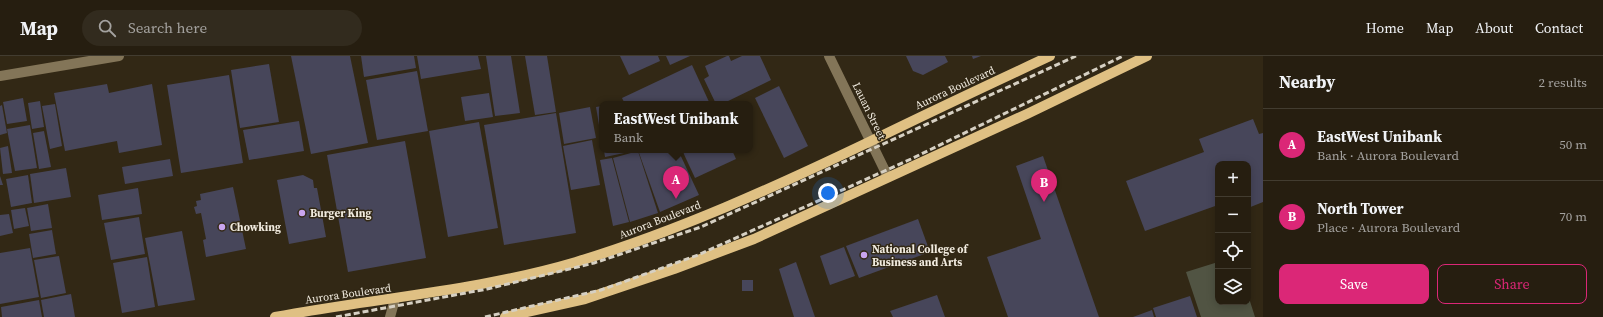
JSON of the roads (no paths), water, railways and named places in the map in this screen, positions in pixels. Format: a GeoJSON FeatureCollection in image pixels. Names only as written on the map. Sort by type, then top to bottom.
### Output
{"type":"FeatureCollection","features":[{"type":"Feature","properties":{"kind":"main road","name":"Aurora Boulevard"},"geometry":{"type":"LineString","coordinates":[[275,317],[395,299],[498,280],[575,262],[656,236],[775,187],[1050,56]]}},
{"type":"Feature","properties":{"kind":"main road"},"geometry":{"type":"LineString","coordinates":[[504,317],[585,299],[674,269],[754,239],[1027,114],[1147,56]]}},
{"type":"Feature","properties":{"kind":"street"},"geometry":{"type":"LineString","coordinates":[[0,76],[119,56]]}},
{"type":"Feature","properties":{"kind":"street","name":"Lauan Street"},"geometry":{"type":"LineString","coordinates":[[829,56],[888,177]]}},
{"type":"Feature","properties":{"kind":"street"},"geometry":{"type":"LineString","coordinates":[[390,317],[395,299]]}},
{"type":"Feature","properties":{"kind":"railway"},"geometry":{"type":"LineString","coordinates":[[336,317],[487,289],[594,263],[701,227],[1076,56]]}},
{"type":"Feature","properties":{"kind":"railway"},"geometry":{"type":"LineString","coordinates":[[485,317],[601,290],[698,255],[911,159],[1123,56]]}},
{"type":"Feature","properties":{"kind":"place","name":"EastWest Unibank"},"geometry":{"type":"Point","coordinates":[676,199]}},
{"type":"Feature","properties":{"kind":"place","name":"North Tower"},"geometry":{"type":"Point","coordinates":[1044,202]}},
{"type":"Feature","properties":{"kind":"place","name":"Burger King"},"geometry":{"type":"Point","coordinates":[302,213]}},
{"type":"Feature","properties":{"kind":"place","name":"Chowking"},"geometry":{"type":"Point","coordinates":[222,227]}},
{"type":"Feature","properties":{"kind":"place","name":"National College of Business and Arts"},"geometry":{"type":"Point","coordinates":[864,255]}}]}
